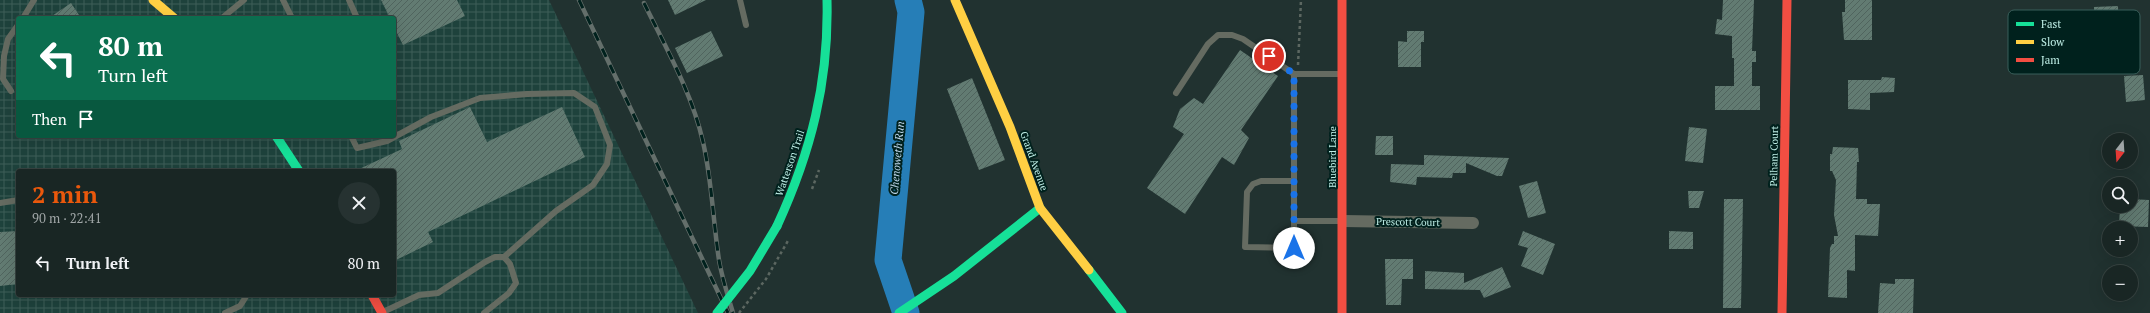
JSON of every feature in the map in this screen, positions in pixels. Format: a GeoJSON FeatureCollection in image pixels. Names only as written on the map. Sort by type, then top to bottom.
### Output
{"type":"FeatureCollection","features":[{"type":"Feature","properties":{"kind":"street"},"geometry":{"type":"LineString","coordinates":[[153,0],[172,16]]}},
{"type":"Feature","properties":{"kind":"street","name":"Watterson Trail"},"geometry":{"type":"LineString","coordinates":[[717,313],[750,271],[777,226],[803,166],[814,128],[822,89],[827,50],[827,0]]}},
{"type":"Feature","properties":{"kind":"street","name":"Grand Avenue"},"geometry":{"type":"LineString","coordinates":[[955,0],[1010,127],[1040,208],[1070,244],[1122,313]]}},
{"type":"Feature","properties":{"kind":"street","name":"Bluebird Lane"},"geometry":{"type":"LineString","coordinates":[[1342,0],[1342,313]]}},
{"type":"Feature","properties":{"kind":"street","name":"Pelham Court"},"geometry":{"type":"LineString","coordinates":[[1782,313],[1787,0]]}},
{"type":"Feature","properties":{"kind":"street"},"geometry":{"type":"LineString","coordinates":[[277,138],[298,169]]}},
{"type":"Feature","properties":{"kind":"street"},"geometry":{"type":"LineString","coordinates":[[899,313],[1000,242],[1040,208]]}},
{"type":"Feature","properties":{"kind":"street","name":"Prescott Court"},"geometry":{"type":"LineString","coordinates":[[1343,221],[1473,222]]}},
{"type":"Feature","properties":{"kind":"street"},"geometry":{"type":"LineString","coordinates":[[373,297],[382,313]]}},
{"type":"Feature","properties":{"kind":"lane"},"geometry":{"type":"LineString","coordinates":[[24,16],[34,0]]}},
{"type":"Feature","properties":{"kind":"lane"},"geometry":{"type":"LineString","coordinates":[[224,16],[244,0]]}},
{"type":"Feature","properties":{"kind":"lane"},"geometry":{"type":"LineString","coordinates":[[283,0],[291,16]]}},
{"type":"Feature","properties":{"kind":"lane"},"geometry":{"type":"LineString","coordinates":[[349,0],[356,16]]}},
{"type":"Feature","properties":{"kind":"lane"},"geometry":{"type":"LineString","coordinates":[[740,0],[746,25]]}},
{"type":"Feature","properties":{"kind":"lane"},"geometry":{"type":"LineString","coordinates":[[11,91],[3,79],[4,56],[8,39],[16,28]]}},
{"type":"Feature","properties":{"kind":"lane"},"geometry":{"type":"LineString","coordinates":[[1176,93],[1208,44],[1218,35],[1232,35],[1243,39],[1296,74],[1342,74]]}},
{"type":"Feature","properties":{"kind":"lane"},"geometry":{"type":"LineString","coordinates":[[1294,181],[1261,181],[1253,184],[1246,192],[1245,247],[1294,248],[1296,74]]}},
{"type":"Feature","properties":{"kind":"lane"},"geometry":{"type":"LineString","coordinates":[[382,313],[418,295],[438,293],[485,262],[495,257],[504,257],[556,211],[593,185],[607,164],[610,145],[595,108],[574,93],[527,94],[480,98],[431,117],[396,136]]}},
{"type":"Feature","properties":{"kind":"lane"},"geometry":{"type":"LineString","coordinates":[[352,138],[357,148],[387,141],[392,138]]}},
{"type":"Feature","properties":{"kind":"lane"},"geometry":{"type":"LineString","coordinates":[[0,203],[16,200]]}},
{"type":"Feature","properties":{"kind":"lane"},"geometry":{"type":"LineString","coordinates":[[1294,221],[1343,221]]}},
{"type":"Feature","properties":{"kind":"lane"},"geometry":{"type":"LineString","coordinates":[[484,313],[509,293],[516,283],[510,264],[504,257]]}},
{"type":"Feature","properties":{"kind":"lane"},"geometry":{"type":"LineString","coordinates":[[225,313],[240,306],[246,297]]}},
{"type":"Feature","properties":{"kind":"path"},"geometry":{"type":"LineString","coordinates":[[1296,74],[1301,0]]}},
{"type":"Feature","properties":{"kind":"shaded area"},"geometry":{"type":"Polygon","coordinates":[[[0,0],[549,0],[698,313],[0,313],[0,0]]]}},
{"type":"Feature","properties":{"kind":"building"},"geometry":{"type":"Polygon","coordinates":[[[381,0],[457,0],[465,16],[403,45],[396,31],[396,16],[389,16],[381,0]]]}},
{"type":"Feature","properties":{"kind":"building"},"geometry":{"type":"Polygon","coordinates":[[[668,0],[706,0],[675,15],[668,0]]]}},
{"type":"Feature","properties":{"kind":"building"},"geometry":{"type":"Polygon","coordinates":[[[1723,0],[1754,0],[1752,51],[1756,51],[1756,62],[1752,62],[1752,86],[1760,86],[1760,110],[1715,110],[1715,86],[1734,86],[1732,36],[1715,34],[1717,19],[1722,20],[1723,0]]]}},
{"type":"Feature","properties":{"kind":"building"},"geometry":{"type":"Polygon","coordinates":[[[1845,0],[1872,0],[1872,40],[1844,40],[1842,12],[1845,12],[1845,0]]]}},
{"type":"Feature","properties":{"kind":"building"},"geometry":{"type":"Polygon","coordinates":[[[71,3],[80,16],[52,16],[71,3]]]}},
{"type":"Feature","properties":{"kind":"building"},"geometry":{"type":"Polygon","coordinates":[[[2118,6],[2118,10],[2094,10],[2094,7],[2118,6]]]}},
{"type":"Feature","properties":{"kind":"building"},"geometry":{"type":"Polygon","coordinates":[[[711,31],[723,56],[687,73],[675,48],[711,31]]]}},
{"type":"Feature","properties":{"kind":"building"},"geometry":{"type":"Polygon","coordinates":[[[1407,31],[1424,31],[1424,42],[1421,42],[1421,67],[1398,67],[1398,41],[1407,42],[1407,31]]]}},
{"type":"Feature","properties":{"kind":"building"},"geometry":{"type":"Polygon","coordinates":[[[1240,50],[1278,76],[1241,130],[1249,138],[1234,165],[1222,157],[1185,214],[1147,188],[1184,134],[1173,127],[1180,109],[1194,98],[1203,104],[1240,50]]]}},
{"type":"Feature","properties":{"kind":"building"},"geometry":{"type":"Polygon","coordinates":[[[2143,75],[2145,100],[2126,102],[2124,76],[2143,75]]]}},
{"type":"Feature","properties":{"kind":"building"},"geometry":{"type":"Polygon","coordinates":[[[1882,77],[1895,78],[1894,92],[1870,93],[1870,110],[1848,109],[1848,80],[1881,80],[1882,77]]]}},
{"type":"Feature","properties":{"kind":"building"},"geometry":{"type":"Polygon","coordinates":[[[972,78],[1005,160],[979,170],[947,89],[972,78]]]}},
{"type":"Feature","properties":{"kind":"building"},"geometry":{"type":"Polygon","coordinates":[[[470,107],[487,142],[562,107],[585,157],[428,232],[433,242],[396,260],[396,169],[359,169],[402,149],[399,141],[470,107]]]}},
{"type":"Feature","properties":{"kind":"building"},"geometry":{"type":"Polygon","coordinates":[[[1689,127],[1707,129],[1703,163],[1685,161],[1689,127]]]}},
{"type":"Feature","properties":{"kind":"building"},"geometry":{"type":"Polygon","coordinates":[[[1376,136],[1393,136],[1393,155],[1375,155],[1376,136]]]}},
{"type":"Feature","properties":{"kind":"building"},"geometry":{"type":"Polygon","coordinates":[[[1833,147],[1858,148],[1859,162],[1857,162],[1856,199],[1867,199],[1867,204],[1880,204],[1878,236],[1855,235],[1855,271],[1847,270],[1847,298],[1828,297],[1830,248],[1832,244],[1834,244],[1834,236],[1838,236],[1834,215],[1836,180],[1832,171],[1830,171],[1830,154],[1832,154],[1833,147]]]}},
{"type":"Feature","properties":{"kind":"building"},"geometry":{"type":"Polygon","coordinates":[[[1424,155],[1509,158],[1502,176],[1497,176],[1466,163],[1466,173],[1453,173],[1452,178],[1417,177],[1416,185],[1390,182],[1391,164],[1424,165],[1424,155]]]}},
{"type":"Feature","properties":{"kind":"building"},"geometry":{"type":"Polygon","coordinates":[[[1537,181],[1546,213],[1528,218],[1519,186],[1537,181]]]}},
{"type":"Feature","properties":{"kind":"building"},"geometry":{"type":"Polygon","coordinates":[[[1688,191],[1704,191],[1699,208],[1689,208],[1688,191]]]}},
{"type":"Feature","properties":{"kind":"building"},"geometry":{"type":"Polygon","coordinates":[[[1724,199],[1743,199],[1741,308],[1723,308],[1724,199]]]}},
{"type":"Feature","properties":{"kind":"building"},"geometry":{"type":"Polygon","coordinates":[[[2138,199],[2149,200],[2148,227],[2138,227],[2138,221],[2119,221],[2120,213],[2138,213],[2138,199]]]}},
{"type":"Feature","properties":{"kind":"building"},"geometry":{"type":"Polygon","coordinates":[[[16,231],[16,284],[0,286],[0,232],[16,231]]]}},
{"type":"Feature","properties":{"kind":"building"},"geometry":{"type":"Polygon","coordinates":[[[1523,231],[1555,244],[1543,275],[1521,266],[1528,248],[1518,245],[1523,231]]]}},
{"type":"Feature","properties":{"kind":"building"},"geometry":{"type":"Polygon","coordinates":[[[1669,231],[1693,232],[1693,249],[1669,249],[1669,231]]]}},
{"type":"Feature","properties":{"kind":"building"},"geometry":{"type":"Polygon","coordinates":[[[1385,259],[1413,259],[1413,279],[1402,279],[1401,305],[1386,305],[1385,259]]]}},
{"type":"Feature","properties":{"kind":"building"},"geometry":{"type":"Polygon","coordinates":[[[1502,267],[1511,287],[1484,298],[1480,290],[1425,289],[1425,271],[1464,273],[1464,283],[1502,267]]]}},
{"type":"Feature","properties":{"kind":"building"},"geometry":{"type":"Polygon","coordinates":[[[1895,279],[1914,279],[1913,313],[1878,313],[1880,283],[1895,284],[1895,279]]]}},
{"type":"Feature","properties":{"kind":"waterway","name":"Chenoweth Run"},"geometry":{"type":"LineString","coordinates":[[906,313],[888,260],[911,12],[908,0]]}},
{"type":"Feature","properties":{"kind":"railway"},"geometry":{"type":"LineString","coordinates":[[579,0],[728,313]]}},
{"type":"Feature","properties":{"kind":"railway"},"geometry":{"type":"LineString","coordinates":[[644,3],[678,71],[698,124],[706,157],[719,260],[723,280],[733,313]]}},
{"type":"Feature","properties":{"kind":"traffic: fast"},"geometry":{"type":"LineString","coordinates":[[777,226],[799,171],[816,116],[825,60],[827,0]]}},
{"type":"Feature","properties":{"kind":"traffic: fast"},"geometry":{"type":"LineString","coordinates":[[277,138],[298,169]]}},
{"type":"Feature","properties":{"kind":"traffic: fast"},"geometry":{"type":"LineString","coordinates":[[899,313],[954,276],[1040,208]]}},
{"type":"Feature","properties":{"kind":"traffic: fast"},"geometry":{"type":"LineString","coordinates":[[717,313],[750,271],[777,226]]}},
{"type":"Feature","properties":{"kind":"traffic: fast"},"geometry":{"type":"LineString","coordinates":[[1089,270],[1122,313]]}},
{"type":"Feature","properties":{"kind":"traffic: slow"},"geometry":{"type":"LineString","coordinates":[[153,0],[172,16]]}},
{"type":"Feature","properties":{"kind":"traffic: slow"},"geometry":{"type":"LineString","coordinates":[[955,0],[1010,127],[1040,208],[1089,270]]}},
{"type":"Feature","properties":{"kind":"traffic: jam"},"geometry":{"type":"LineString","coordinates":[[1342,0],[1342,313]]}},
{"type":"Feature","properties":{"kind":"traffic: jam"},"geometry":{"type":"LineString","coordinates":[[1782,313],[1787,0]]}},
{"type":"Feature","properties":{"kind":"traffic: jam"},"geometry":{"type":"LineString","coordinates":[[373,297],[382,313]]}},
{"type":"Feature","properties":{"kind":"route"},"geometry":{"type":"LineString","coordinates":[[1269,56],[1294,74],[1294,248]]}}]}
